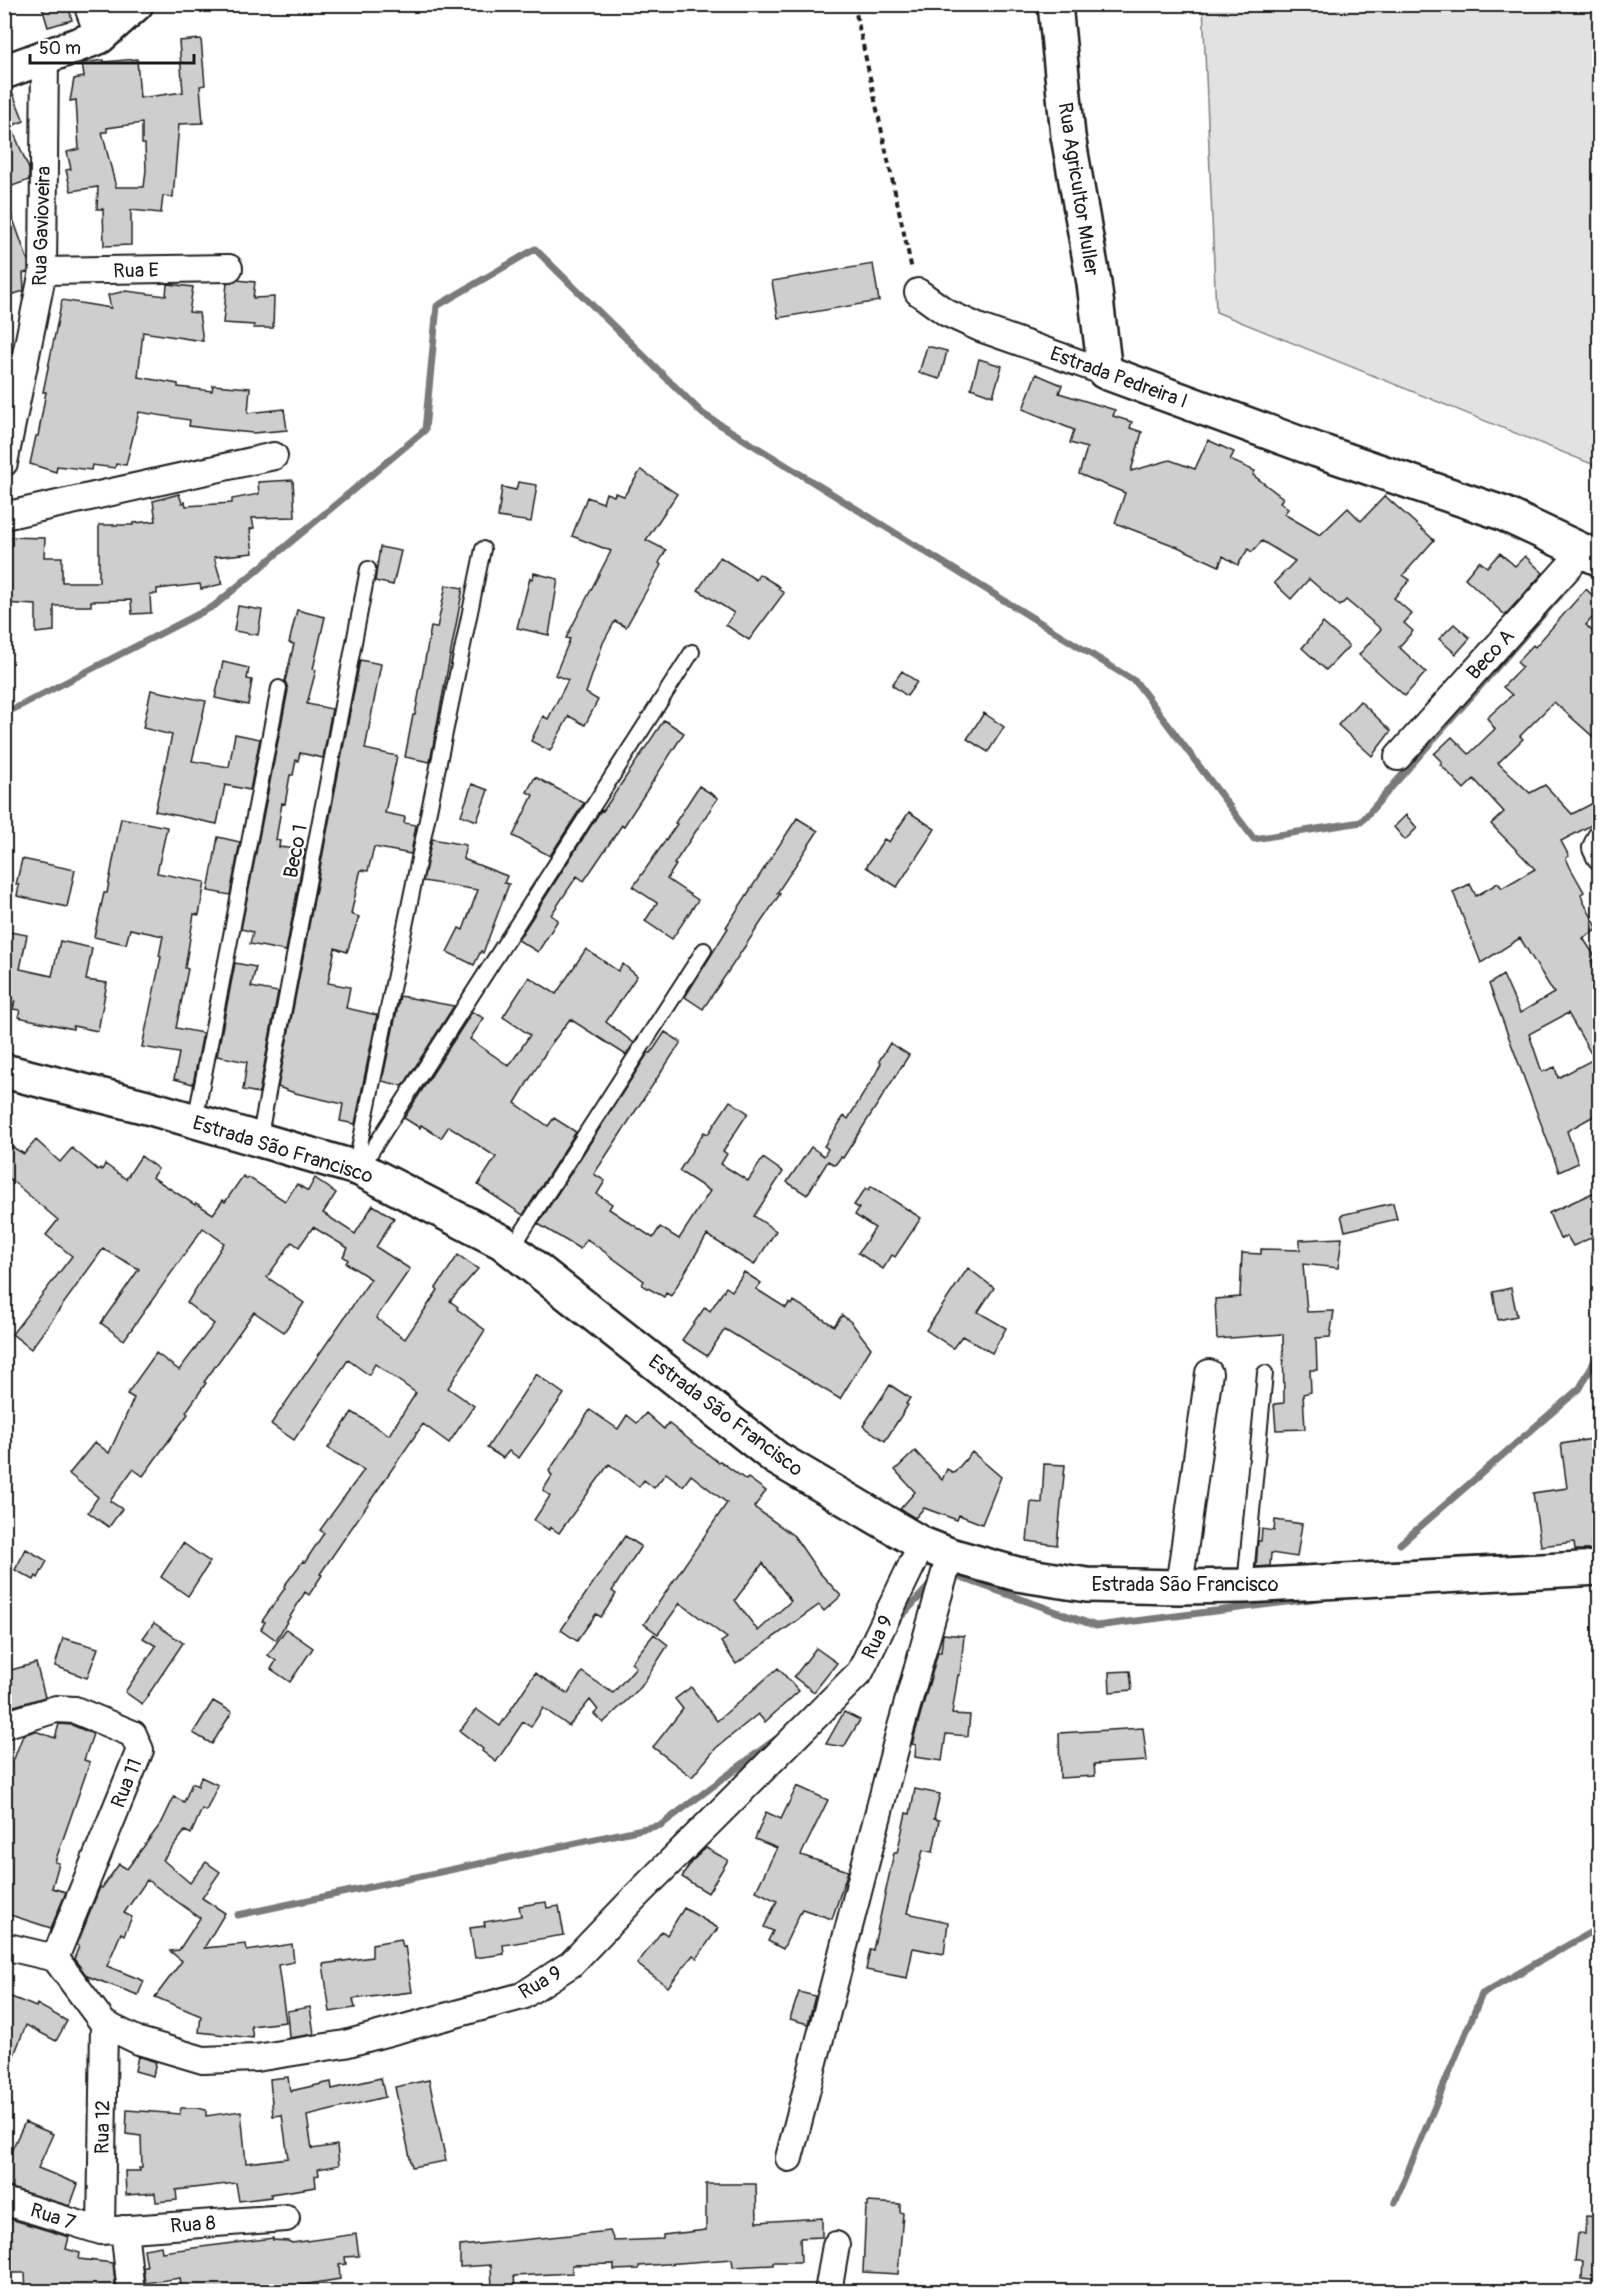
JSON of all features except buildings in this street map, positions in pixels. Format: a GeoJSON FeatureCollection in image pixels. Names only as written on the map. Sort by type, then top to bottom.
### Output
{"type":"FeatureCollection","features":[{"type":"Feature","properties":{"kind":"main road"},"geometry":{"type":"LineString","coordinates":[[4,72],[99,37],[136,4]]}},
{"type":"Feature","properties":{"kind":"main road","name":"Rua Agricultor Muller"},"geometry":{"type":"LineString","coordinates":[[1055,4],[1068,136],[1094,283],[1104,372]]}},
{"type":"Feature","properties":{"kind":"main road","name":"Estrada Pedreira I"},"geometry":{"type":"LineString","coordinates":[[1104,372],[1317,450],[1502,513],[1591,555]]}},
{"type":"Feature","properties":{"kind":"main road","name":"Estrada São Francisco"},"geometry":{"type":"LineString","coordinates":[[4,1071],[195,1121],[357,1169],[512,1248],[776,1458],[941,1561],[1087,1585],[1179,1587],[1245,1587],[1599,1568]]}},
{"type":"Feature","properties":{"kind":"street"},"geometry":{"type":"LineString","coordinates":[[87,4],[99,37]]}},
{"type":"Feature","properties":{"kind":"street","name":"Rua Gavioveira"},"geometry":{"type":"LineString","coordinates":[[4,463],[43,271],[45,57]]}},
{"type":"Feature","properties":{"kind":"street","name":"Rua E"},"geometry":{"type":"LineString","coordinates":[[43,271],[229,268]]}},
{"type":"Feature","properties":{"kind":"street","name":"Estrada Pedreira I"},"geometry":{"type":"LineString","coordinates":[[918,292],[947,313],[980,328],[1104,372]]}},
{"type":"Feature","properties":{"kind":"street"},"geometry":{"type":"LineString","coordinates":[[4,516],[274,456]]}},
{"type":"Feature","properties":{"kind":"street","name":"Beco A"},"geometry":{"type":"LineString","coordinates":[[1398,757],[1591,555]]}},
{"type":"Feature","properties":{"kind":"street"},"geometry":{"type":"LineString","coordinates":[[1599,839],[1596,848],[1599,856]]}},
{"type":"Feature","properties":{"kind":"street"},"geometry":{"type":"LineString","coordinates":[[1179,1587],[1209,1373]]}},
{"type":"Feature","properties":{"kind":"street"},"geometry":{"type":"LineString","coordinates":[[789,2157],[899,1734],[941,1561]]}},
{"type":"Feature","properties":{"kind":"street","name":"Rua 9"},"geometry":{"type":"LineString","coordinates":[[55,1958],[104,2024],[139,2041],[203,2060],[256,2058],[345,2044],[522,1996],[571,1964],[860,1672],[941,1561]]}},
{"type":"Feature","properties":{"kind":"street","name":"Rua 11"},"geometry":{"type":"LineString","coordinates":[[4,1725],[56,1709],[75,1710],[134,1734],[140,1749],[55,1958]]}},
{"type":"Feature","properties":{"kind":"street"},"geometry":{"type":"LineString","coordinates":[[4,1946],[55,1958]]}},
{"type":"Feature","properties":{"kind":"street","name":"Rua 12"},"geometry":{"type":"LineString","coordinates":[[104,2024],[112,2230],[131,2292]]}},
{"type":"Feature","properties":{"kind":"street","name":"Rua 7"},"geometry":{"type":"LineString","coordinates":[[4,2201],[112,2230]]}},
{"type":"Feature","properties":{"kind":"street","name":"Rua 8"},"geometry":{"type":"LineString","coordinates":[[112,2230],[286,2218]]}},
{"type":"Feature","properties":{"kind":"street"},"geometry":{"type":"LineString","coordinates":[[828,2292],[837,2245]]}},
{"type":"Feature","properties":{"kind":"lane"},"geometry":{"type":"LineString","coordinates":[[357,1169],[483,549]]}},
{"type":"Feature","properties":{"kind":"lane","name":"Beco 1"},"geometry":{"type":"LineString","coordinates":[[259,1140],[368,569]]}},
{"type":"Feature","properties":{"kind":"lane"},"geometry":{"type":"LineString","coordinates":[[357,1169],[692,652]]}},
{"type":"Feature","properties":{"kind":"lane"},"geometry":{"type":"LineString","coordinates":[[195,1121],[279,688]]}},
{"type":"Feature","properties":{"kind":"lane"},"geometry":{"type":"LineString","coordinates":[[512,1248],[704,950]]}},
{"type":"Feature","properties":{"kind":"lane"},"geometry":{"type":"LineString","coordinates":[[1245,1587],[1265,1373]]}},
{"type":"Feature","properties":{"kind":"path"},"geometry":{"type":"LineString","coordinates":[[854,4],[918,292]]}},
{"type":"Feature","properties":{"kind":"shaded area"},"geometry":{"type":"Polygon","coordinates":[[[1203,5],[1599,5],[1599,467],[1216,312],[1203,5]]]}},
{"type":"Feature","properties":{"kind":"waterway"},"geometry":{"type":"LineString","coordinates":[[4,714],[214,606],[425,430],[437,306],[535,249],[703,414],[1136,682],[1254,839],[1361,822],[1561,594]]}},
{"type":"Feature","properties":{"kind":"waterway"},"geometry":{"type":"LineString","coordinates":[[1400,1544],[1580,1388],[1600,1351]]}},
{"type":"Feature","properties":{"kind":"waterway"},"geometry":{"type":"LineString","coordinates":[[951,1574],[1096,1626],[1319,1598]]}},
{"type":"Feature","properties":{"kind":"waterway"},"geometry":{"type":"LineString","coordinates":[[895,1623],[933,1582]]}},
{"type":"Feature","properties":{"kind":"waterway"},"geometry":{"type":"LineString","coordinates":[[238,1915],[661,1825],[776,1739]]}},
{"type":"Feature","properties":{"kind":"waterway"},"geometry":{"type":"LineString","coordinates":[[1395,2202],[1482,1994],[1600,1927]]}}]}
